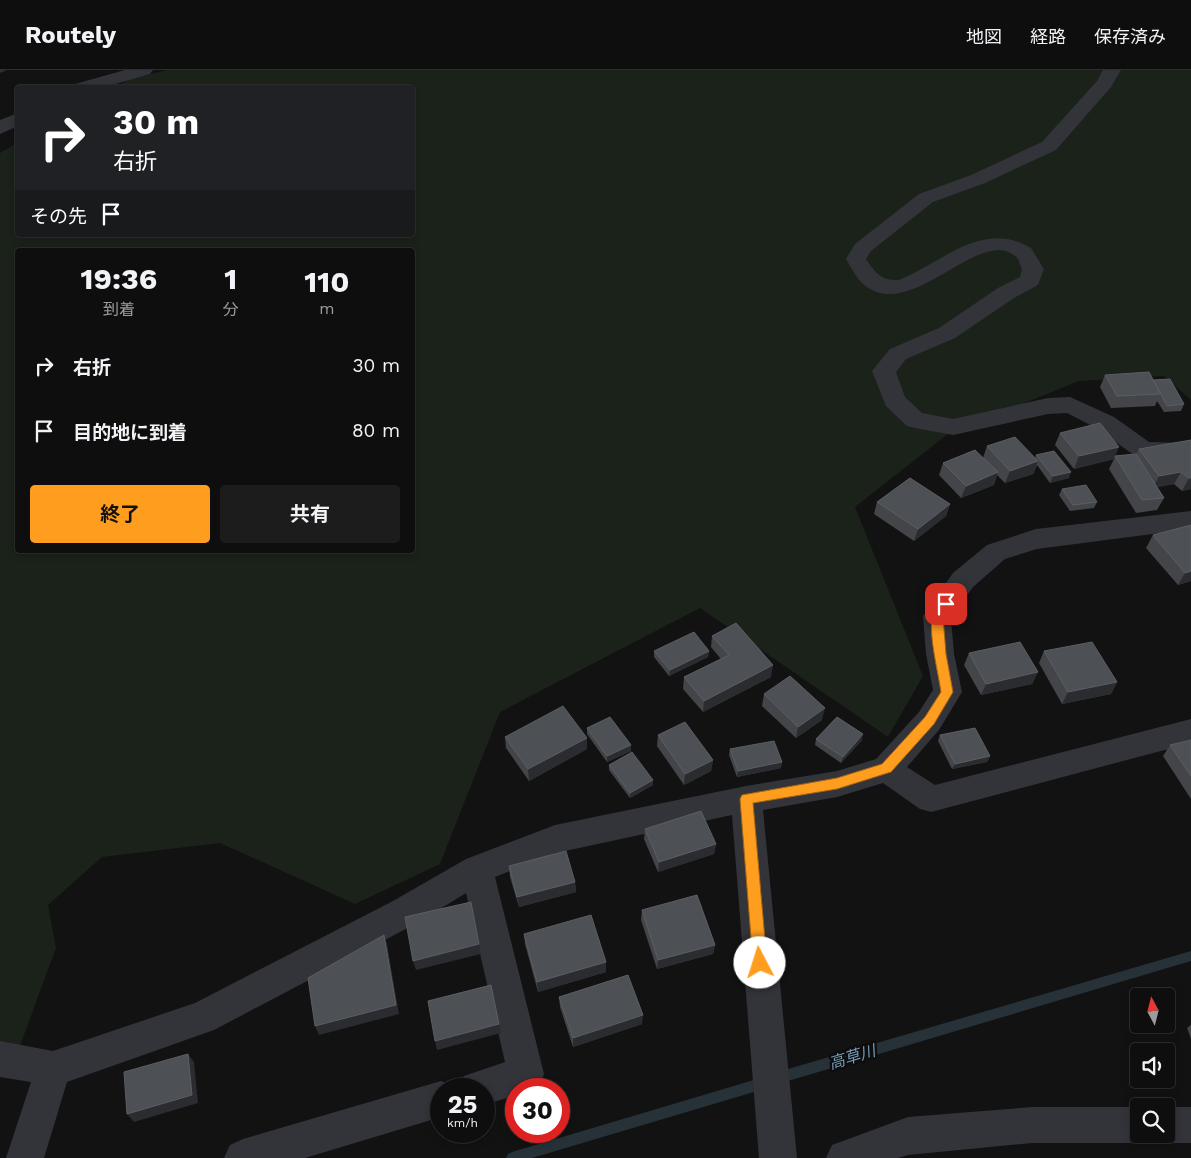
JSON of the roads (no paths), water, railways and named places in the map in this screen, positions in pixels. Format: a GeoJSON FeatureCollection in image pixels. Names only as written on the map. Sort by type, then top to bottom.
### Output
{"type":"FeatureCollection","features":[{"type":"Feature","properties":{"kind":"street"},"geometry":{"type":"LineString","coordinates":[[92,85],[144,70]]}},
{"type":"Feature","properties":{"kind":"street"},"geometry":{"type":"LineString","coordinates":[[1112,70],[1106,83],[1049,146],[978,179],[926,198],[862,248],[856,259],[871,280],[888,288],[910,285],[959,255],[978,246],[992,243],[1024,252],[1033,270],[1030,280],[1006,293],[947,333],[898,354],[884,371],[894,400],[915,420],[953,427],[1048,406],[1070,405],[1106,423],[1144,450],[1191,451]]}},
{"type":"Feature","properties":{"kind":"street"},"geometry":{"type":"LineString","coordinates":[[0,128],[15,120]]}},
{"type":"Feature","properties":{"kind":"street"},"geometry":{"type":"LineString","coordinates":[[0,1059],[53,1069],[202,1018],[405,912],[477,869],[555,839],[746,799],[837,784],[886,768],[929,721],[948,692],[940,654],[937,616],[963,580],[996,552],[1036,538],[1191,520]]}},
{"type":"Feature","properties":{"kind":"street"},"geometry":{"type":"LineString","coordinates":[[886,768],[930,799],[1191,731]]}},
{"type":"Feature","properties":{"kind":"street"},"geometry":{"type":"LineString","coordinates":[[746,799],[764,1018],[778,1158]]}},
{"type":"Feature","properties":{"kind":"street"},"geometry":{"type":"LineString","coordinates":[[477,869],[526,1074],[495,1083]]}},
{"type":"Feature","properties":{"kind":"street"},"geometry":{"type":"LineString","coordinates":[[25,1158],[53,1069]]}},
{"type":"Feature","properties":{"kind":"street"},"geometry":{"type":"LineString","coordinates":[[244,1158],[430,1102]]}},
{"type":"Feature","properties":{"kind":"street"},"geometry":{"type":"LineString","coordinates":[[845,1158],[908,1136],[1032,1125],[1130,1125]]}},
{"type":"Feature","properties":{"kind":"street"},"geometry":{"type":"LineString","coordinates":[[1175,1125],[1191,1125]]}},
{"type":"Feature","properties":{"kind":"waterway"},"geometry":{"type":"LineString","coordinates":[[0,71],[4,70]]}},
{"type":"Feature","properties":{"kind":"waterway","name":"高草川"},"geometry":{"type":"LineString","coordinates":[[778,1078],[1191,956]]}},
{"type":"Feature","properties":{"kind":"waterway","name":"高草川"},"geometry":{"type":"LineString","coordinates":[[512,1158],[764,1083]]}}]}
